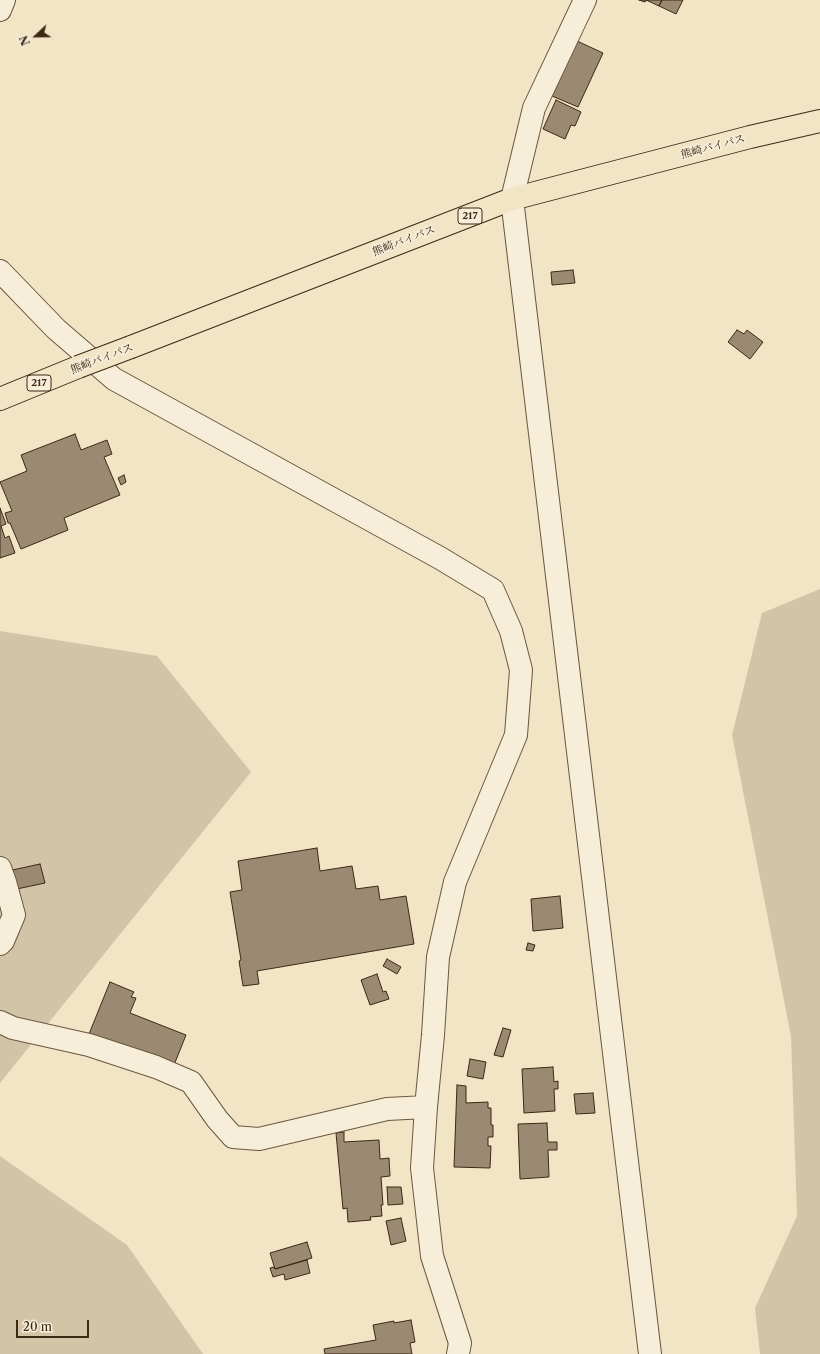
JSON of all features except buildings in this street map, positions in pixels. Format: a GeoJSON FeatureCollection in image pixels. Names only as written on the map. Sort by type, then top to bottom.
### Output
{"type":"FeatureCollection","features":[{"type":"Feature","properties":{"kind":"highway","name":"熊崎バイパス"},"geometry":{"type":"LineString","coordinates":[[0,399],[78,367],[512,199],[750,137],[820,122]]}},
{"type":"Feature","properties":{"kind":"street"},"geometry":{"type":"LineString","coordinates":[[0,10],[4,0]]}},
{"type":"Feature","properties":{"kind":"street"},"geometry":{"type":"LineString","coordinates":[[585,0],[534,108],[512,199],[650,1354]]}},
{"type":"Feature","properties":{"kind":"street"},"geometry":{"type":"LineString","coordinates":[[0,271],[56,329],[114,379],[434,554],[493,590],[511,631],[520,670],[516,735],[455,882],[438,957],[434,1035],[426,1107],[422,1168],[432,1256],[460,1343],[458,1354]]}},
{"type":"Feature","properties":{"kind":"street"},"geometry":{"type":"LineString","coordinates":[[0,868],[14,916],[3,941],[0,944]]}},
{"type":"Feature","properties":{"kind":"street"},"geometry":{"type":"LineString","coordinates":[[0,1022],[13,1028],[89,1045],[156,1068],[191,1082],[217,1119],[234,1137],[259,1139],[387,1109],[426,1107]]}},
{"type":"Feature","properties":{"kind":"shaded area"},"geometry":{"type":"Polygon","coordinates":[[[820,589],[820,1354],[760,1354],[755,1308],[797,1216],[791,1036],[732,735],[762,613],[820,589]]]}},
{"type":"Feature","properties":{"kind":"shaded area"},"geometry":{"type":"Polygon","coordinates":[[[0,631],[157,656],[251,772],[0,1083],[0,631]]]}},
{"type":"Feature","properties":{"kind":"shaded area"},"geometry":{"type":"Polygon","coordinates":[[[0,1156],[127,1245],[203,1354],[0,1354],[0,1156]]]}}]}
